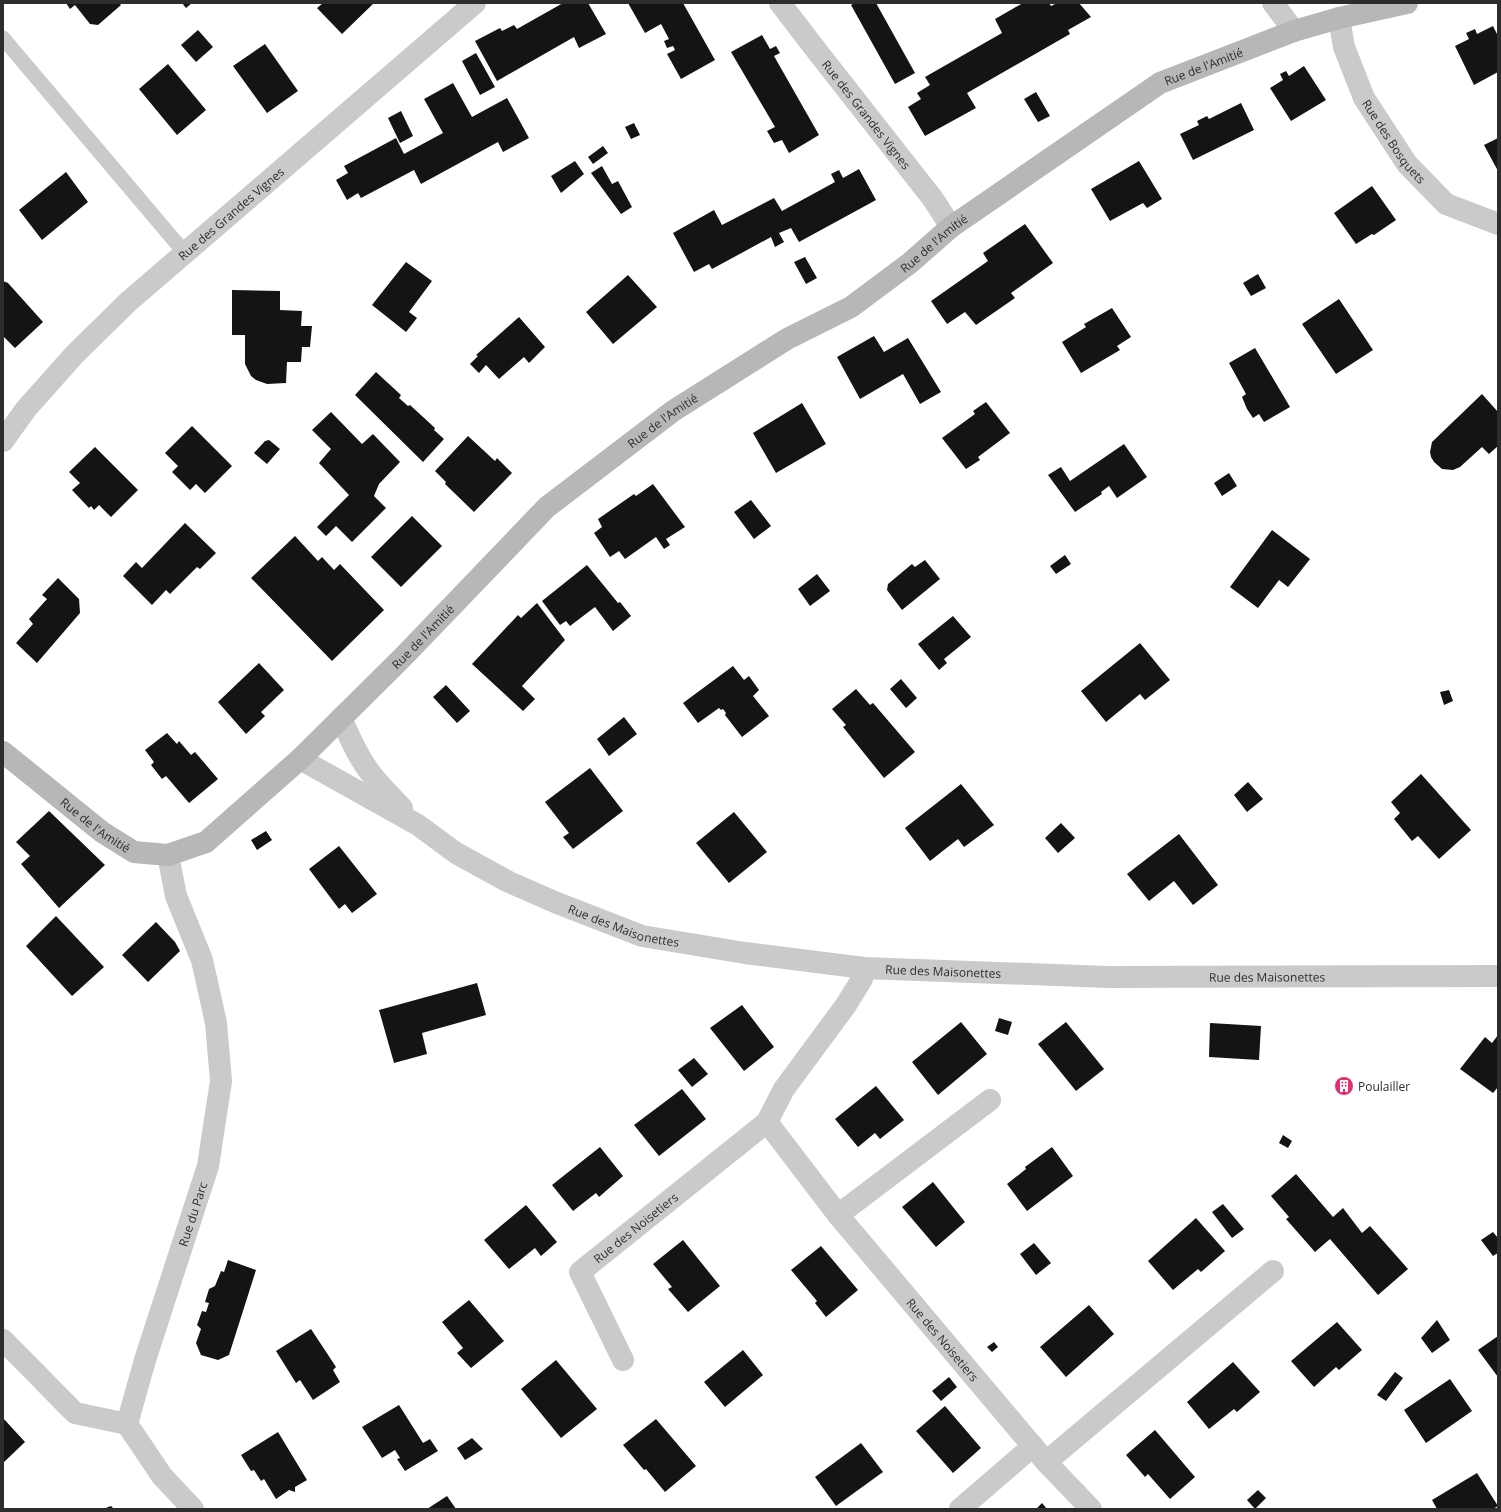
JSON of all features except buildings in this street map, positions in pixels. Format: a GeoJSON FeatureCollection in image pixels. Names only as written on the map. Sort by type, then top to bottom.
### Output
{"type":"FeatureCollection","features":[{"type":"Feature","properties":{"kind":"street","name":"Rue des Grandes Vignes"},"geometry":{"type":"LineString","coordinates":[[3,441],[26,409],[75,354],[128,302],[475,3]]}},
{"type":"Feature","properties":{"kind":"street","name":"Rue des Grandes Vignes"},"geometry":{"type":"LineString","coordinates":[[780,3],[933,199],[951,227]]}},
{"type":"Feature","properties":{"kind":"street"},"geometry":{"type":"LineString","coordinates":[[1273,3],[1294,31]]}},
{"type":"Feature","properties":{"kind":"street","name":"Rue de l'Amitié"},"geometry":{"type":"LineString","coordinates":[[3,752],[102,832],[134,852],[168,855],[206,842],[300,758],[403,658],[547,507],[674,411],[788,339],[851,307],[910,263],[951,227],[1160,83],[1294,31],[1339,18],[1407,3]]}},
{"type":"Feature","properties":{"kind":"street","name":"Rue des Bosquets"},"geometry":{"type":"LineString","coordinates":[[1339,18],[1344,47],[1364,98],[1407,164],[1446,204],[1498,224]]}},
{"type":"Feature","properties":{"kind":"street","name":"Rue des Maisonettes"},"geometry":{"type":"LineString","coordinates":[[341,718],[351,742],[368,770],[418,825]]}},
{"type":"Feature","properties":{"kind":"street","name":"Rue des Maisonettes"},"geometry":{"type":"LineString","coordinates":[[300,758],[418,825],[456,853],[509,882],[557,903],[642,936],[745,953],[864,968],[1108,977],[1498,976]]}},
{"type":"Feature","properties":{"kind":"street","name":"Rue du Parc"},"geometry":{"type":"LineString","coordinates":[[127,1424],[144,1360],[208,1166],[221,1081],[216,1023],[202,960],[176,896],[168,855]]}},
{"type":"Feature","properties":{"kind":"street","name":"Rue des Noisetiers"},"geometry":{"type":"LineString","coordinates":[[623,1360],[580,1272],[767,1122],[784,1089],[846,1005],[862,979],[864,968]]}},
{"type":"Feature","properties":{"kind":"street"},"geometry":{"type":"LineString","coordinates":[[838,1215],[990,1100]]}},
{"type":"Feature","properties":{"kind":"street","name":"Rue des Noisetiers"},"geometry":{"type":"LineString","coordinates":[[767,1122],[838,1215],[1040,1454],[1091,1509]]}},
{"type":"Feature","properties":{"kind":"street"},"geometry":{"type":"LineString","coordinates":[[960,1509],[1040,1454],[1273,1271]]}},
{"type":"Feature","properties":{"kind":"street"},"geometry":{"type":"LineString","coordinates":[[4,1343],[76,1413],[127,1424],[162,1476],[193,1509]]}},
{"type":"Feature","properties":{"kind":"lane"},"geometry":{"type":"LineString","coordinates":[[3,38],[185,253]]}},
{"type":"Feature","properties":{"kind":"place","name":"Poulailler"},"geometry":{"type":"Point","coordinates":[1344,1086]}}]}
